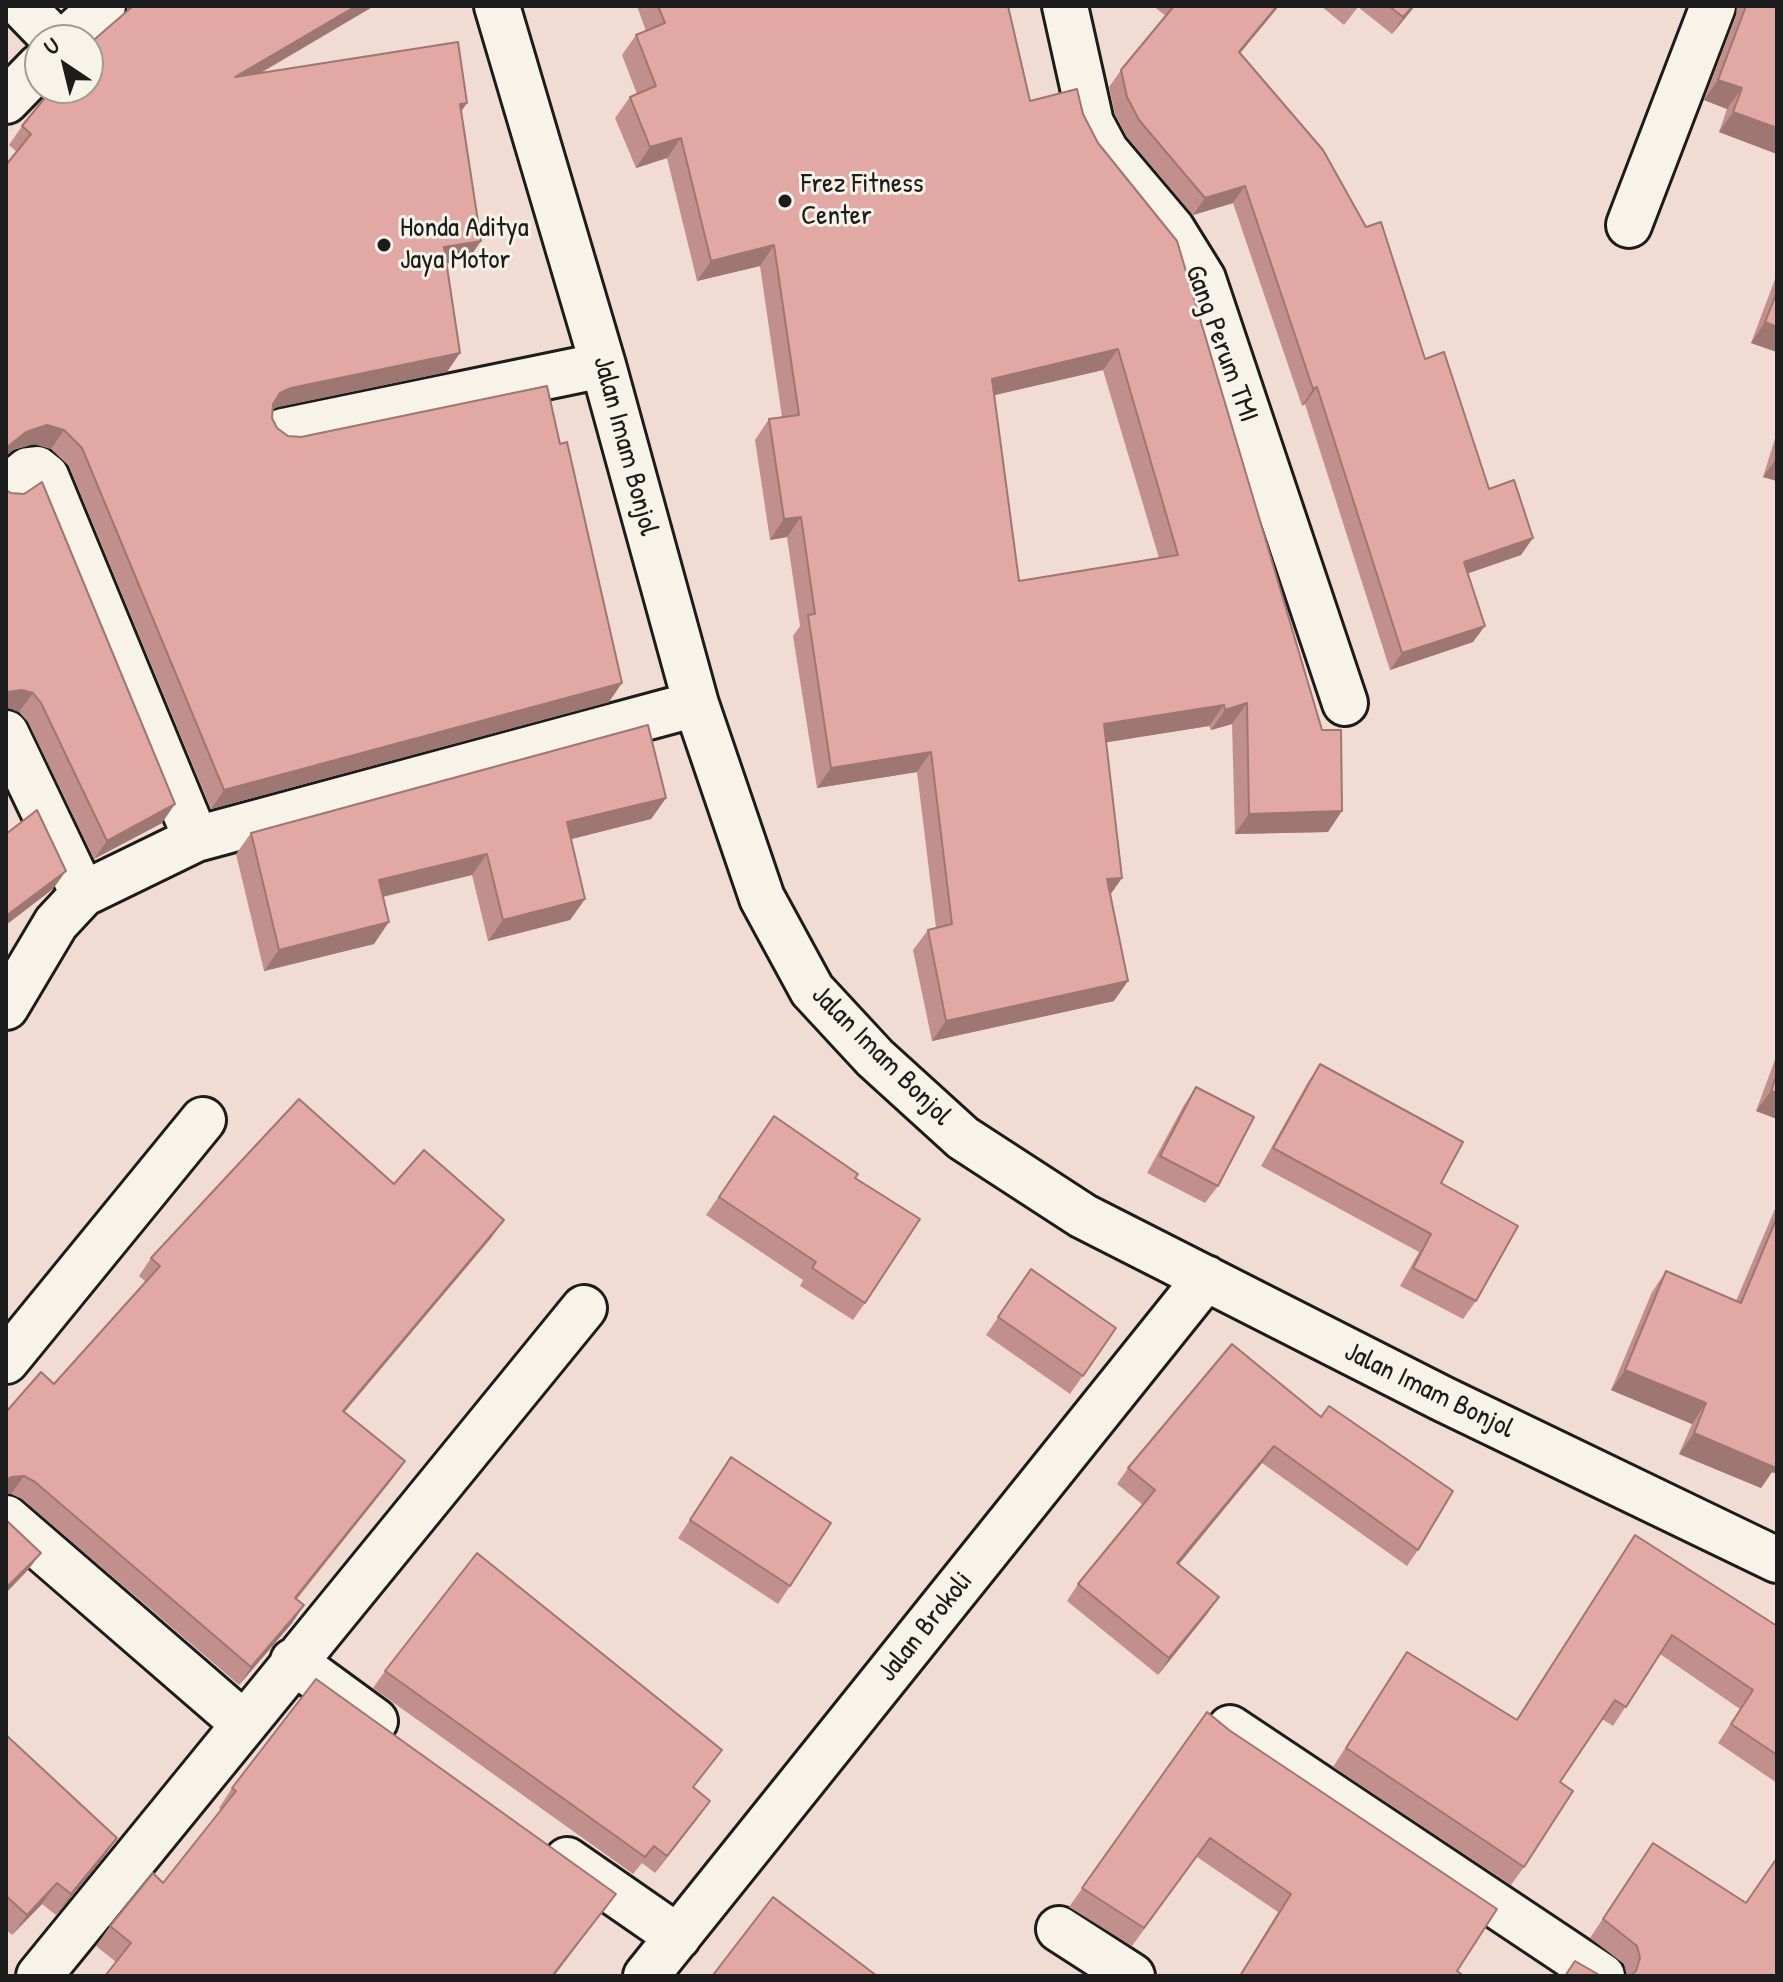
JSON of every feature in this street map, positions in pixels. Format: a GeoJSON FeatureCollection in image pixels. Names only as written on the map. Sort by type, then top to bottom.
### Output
{"type":"FeatureCollection","features":[{"type":"Feature","properties":{"kind":"street"},"geometry":{"type":"LineString","coordinates":[[22,6],[39,24]]}},
{"type":"Feature","properties":{"kind":"street"},"geometry":{"type":"LineString","coordinates":[[83,24],[103,6]]}},
{"type":"Feature","properties":{"kind":"street","name":"Jalan Imam Bonjol"},"geometry":{"type":"LineString","coordinates":[[497,6],[603,365],[696,704],[762,898],[812,990],[875,1058],[963,1138],[1083,1216],[1458,1406],[1777,1560]]}},
{"type":"Feature","properties":{"kind":"street","name":"Gang Perum TMI"},"geometry":{"type":"LineString","coordinates":[[1065,6],[1091,123],[1106,151],[1172,229],[1203,279],[1345,703]]}},
{"type":"Feature","properties":{"kind":"street"},"geometry":{"type":"LineString","coordinates":[[1629,225],[1713,6]]}},
{"type":"Feature","properties":{"kind":"street"},"geometry":{"type":"LineString","coordinates":[[6,101],[24,82]]}},
{"type":"Feature","properties":{"kind":"street"},"geometry":{"type":"LineString","coordinates":[[283,431],[603,365]]}},
{"type":"Feature","properties":{"kind":"street"},"geometry":{"type":"LineString","coordinates":[[6,488],[28,470],[37,469],[46,476],[196,839]]}},
{"type":"Feature","properties":{"kind":"street"},"geometry":{"type":"LineString","coordinates":[[6,1007],[56,923],[83,894],[117,874],[196,839],[696,704]]}},
{"type":"Feature","properties":{"kind":"street"},"geometry":{"type":"LineString","coordinates":[[6,733],[83,894]]}},
{"type":"Feature","properties":{"kind":"street"},"geometry":{"type":"LineString","coordinates":[[6,1361],[203,1120]]}},
{"type":"Feature","properties":{"kind":"street","name":"Jalan Brokoli"},"geometry":{"type":"LineString","coordinates":[[646,1976],[1206,1278]]}},
{"type":"Feature","properties":{"kind":"street"},"geometry":{"type":"LineString","coordinates":[[39,1976],[584,1308]]}},
{"type":"Feature","properties":{"kind":"street"},"geometry":{"type":"LineString","coordinates":[[6,1518],[244,1724]]}},
{"type":"Feature","properties":{"kind":"street"},"geometry":{"type":"LineString","coordinates":[[293,1661],[405,1743]]}},
{"type":"Feature","properties":{"kind":"street"},"geometry":{"type":"LineString","coordinates":[[1230,1728],[1602,1976]]}},
{"type":"Feature","properties":{"kind":"street"},"geometry":{"type":"LineString","coordinates":[[529,1833],[678,1937]]}},
{"type":"Feature","properties":{"kind":"street"},"geometry":{"type":"LineString","coordinates":[[1059,1929],[1132,1976]]}},
{"type":"Feature","properties":{"kind":"building"},"geometry":{"type":"Polygon","coordinates":[[[133,6],[356,6],[235,77],[458,42],[467,103],[460,104],[481,241],[444,247],[460,353],[291,388],[280,393],[273,404],[272,418],[277,428],[288,436],[301,437],[547,386],[560,444],[567,442],[622,683],[224,790],[82,448],[64,430],[47,425],[26,432],[6,448],[6,165],[31,134],[22,126],[40,104],[104,104],[104,31],[133,6]]]}},
{"type":"Feature","properties":{"kind":"building"},"geometry":{"type":"Polygon","coordinates":[[[658,6],[1008,6],[1030,101],[1077,89],[1083,114],[1098,143],[1177,241],[1322,730],[1341,730],[1342,811],[1249,814],[1247,703],[1225,710],[1224,705],[1104,724],[1122,878],[1107,879],[1128,981],[946,1021],[928,930],[952,924],[931,752],[831,768],[808,615],[815,614],[801,517],[784,519],[769,419],[799,415],[774,245],[711,261],[681,138],[650,147],[630,97],[656,86],[636,35],[665,23],[658,6]],[[1118,349],[992,379],[1019,581],[1178,555],[1118,349]]]}},
{"type":"Feature","properties":{"kind":"building"},"geometry":{"type":"Polygon","coordinates":[[[1174,6],[1277,6],[1239,52],[1323,150],[1366,227],[1381,222],[1425,359],[1444,352],[1489,489],[1514,480],[1533,538],[1464,562],[1485,626],[1402,653],[1317,387],[1313,389],[1245,186],[1205,198],[1139,120],[1127,97],[1121,70],[1174,6]]]}},
{"type":"Feature","properties":{"kind":"building"},"geometry":{"type":"Polygon","coordinates":[[[1389,6],[1413,6],[1403,17],[1389,6]]]}},
{"type":"Feature","properties":{"kind":"building"},"geometry":{"type":"Polygon","coordinates":[[[1746,6],[1777,6],[1777,128],[1733,112],[1742,88],[1718,80],[1746,6]]]}},
{"type":"Feature","properties":{"kind":"building"},"geometry":{"type":"Polygon","coordinates":[[[1777,292],[1777,327],[1765,322],[1777,292]]]}},
{"type":"Feature","properties":{"kind":"building"},"geometry":{"type":"Polygon","coordinates":[[[42,482],[175,804],[107,841],[41,703],[33,693],[22,690],[6,694],[6,490],[24,494],[42,482]]]}},
{"type":"Feature","properties":{"kind":"building"},"geometry":{"type":"Polygon","coordinates":[[[648,725],[666,798],[567,822],[585,899],[503,920],[487,854],[379,880],[389,922],[279,950],[251,833],[648,725]]]}},
{"type":"Feature","properties":{"kind":"building"},"geometry":{"type":"Polygon","coordinates":[[[37,810],[66,871],[6,916],[6,834],[37,810]]]}},
{"type":"Feature","properties":{"kind":"building"},"geometry":{"type":"Polygon","coordinates":[[[1320,1064],[1463,1142],[1441,1183],[1518,1226],[1476,1301],[1413,1268],[1431,1234],[1273,1148],[1320,1064]]]}},
{"type":"Feature","properties":{"kind":"building"},"geometry":{"type":"Polygon","coordinates":[[[1777,1073],[1777,1093],[1771,1091],[1777,1073]]]}},
{"type":"Feature","properties":{"kind":"building"},"geometry":{"type":"Polygon","coordinates":[[[1196,1087],[1254,1117],[1218,1186],[1160,1156],[1196,1087]]]}},
{"type":"Feature","properties":{"kind":"building"},"geometry":{"type":"Polygon","coordinates":[[[299,1099],[394,1184],[424,1150],[504,1220],[343,1411],[405,1461],[295,1598],[304,1605],[251,1667],[35,1482],[24,1476],[6,1480],[6,1412],[41,1372],[54,1384],[160,1266],[151,1258],[299,1099]]]}},
{"type":"Feature","properties":{"kind":"building"},"geometry":{"type":"Polygon","coordinates":[[[774,1116],[858,1174],[855,1178],[920,1219],[865,1303],[812,1268],[816,1262],[719,1197],[774,1116]]]}},
{"type":"Feature","properties":{"kind":"building"},"geometry":{"type":"Polygon","coordinates":[[[1777,1217],[1776,1468],[1694,1433],[1706,1403],[1625,1370],[1666,1271],[1741,1303],[1777,1217]]]}},
{"type":"Feature","properties":{"kind":"building"},"geometry":{"type":"Polygon","coordinates":[[[1031,1269],[1116,1328],[1083,1376],[998,1317],[1031,1269]]]}},
{"type":"Feature","properties":{"kind":"building"},"geometry":{"type":"Polygon","coordinates":[[[1232,1344],[1321,1417],[1329,1406],[1453,1491],[1418,1550],[1274,1446],[1177,1563],[1219,1597],[1169,1658],[1078,1584],[1155,1490],[1128,1468],[1232,1344]]]}},
{"type":"Feature","properties":{"kind":"building"},"geometry":{"type":"Polygon","coordinates":[[[731,1457],[831,1523],[790,1586],[690,1520],[731,1457]]]}},
{"type":"Feature","properties":{"kind":"building"},"geometry":{"type":"Polygon","coordinates":[[[6,1520],[41,1553],[6,1588],[6,1520]]]}},
{"type":"Feature","properties":{"kind":"building"},"geometry":{"type":"Polygon","coordinates":[[[1635,1535],[1777,1626],[1777,1755],[1731,1724],[1753,1690],[1672,1635],[1626,1707],[1615,1700],[1560,1782],[1573,1791],[1524,1867],[1346,1748],[1407,1652],[1517,1720],[1635,1535]]]}},
{"type":"Feature","properties":{"kind":"building"},"geometry":{"type":"Polygon","coordinates":[[[477,1553],[722,1750],[693,1787],[710,1801],[667,1856],[654,1846],[645,1857],[385,1671],[477,1553]]]}},
{"type":"Feature","properties":{"kind":"building"},"geometry":{"type":"Polygon","coordinates":[[[316,1679],[616,1894],[552,1976],[105,1976],[131,1943],[110,1926],[153,1873],[163,1883],[236,1791],[232,1788],[316,1679]]]}},
{"type":"Feature","properties":{"kind":"building"},"geometry":{"type":"Polygon","coordinates":[[[1207,1712],[1229,1730],[1497,1909],[1457,1971],[1464,1976],[1240,1976],[1291,1894],[1210,1838],[1144,1928],[1082,1888],[1207,1712]]]}},
{"type":"Feature","properties":{"kind":"building"},"geometry":{"type":"Polygon","coordinates":[[[6,1735],[117,1838],[71,1894],[57,1883],[27,1915],[6,1896],[6,1735]]]}},
{"type":"Feature","properties":{"kind":"building"},"geometry":{"type":"Polygon","coordinates":[[[1653,1843],[1746,1903],[1777,1858],[1777,1976],[1630,1976],[1636,1971],[1640,1958],[1637,1946],[1603,1919],[1653,1843]]]}},
{"type":"Feature","properties":{"kind":"building"},"geometry":{"type":"Polygon","coordinates":[[[773,1897],[877,1976],[713,1975],[773,1897]]]}},
{"type":"Feature","properties":{"kind":"building"},"geometry":{"type":"Polygon","coordinates":[[[1575,1961],[1601,1976],[1565,1976],[1575,1961]]]}},
{"type":"Feature","properties":{"kind":"place","name":"Frez Fitness Center"},"geometry":{"type":"Point","coordinates":[785,201]}},
{"type":"Feature","properties":{"kind":"place","name":"Honda Aditya Jaya Motor"},"geometry":{"type":"Point","coordinates":[384,245]}}]}
